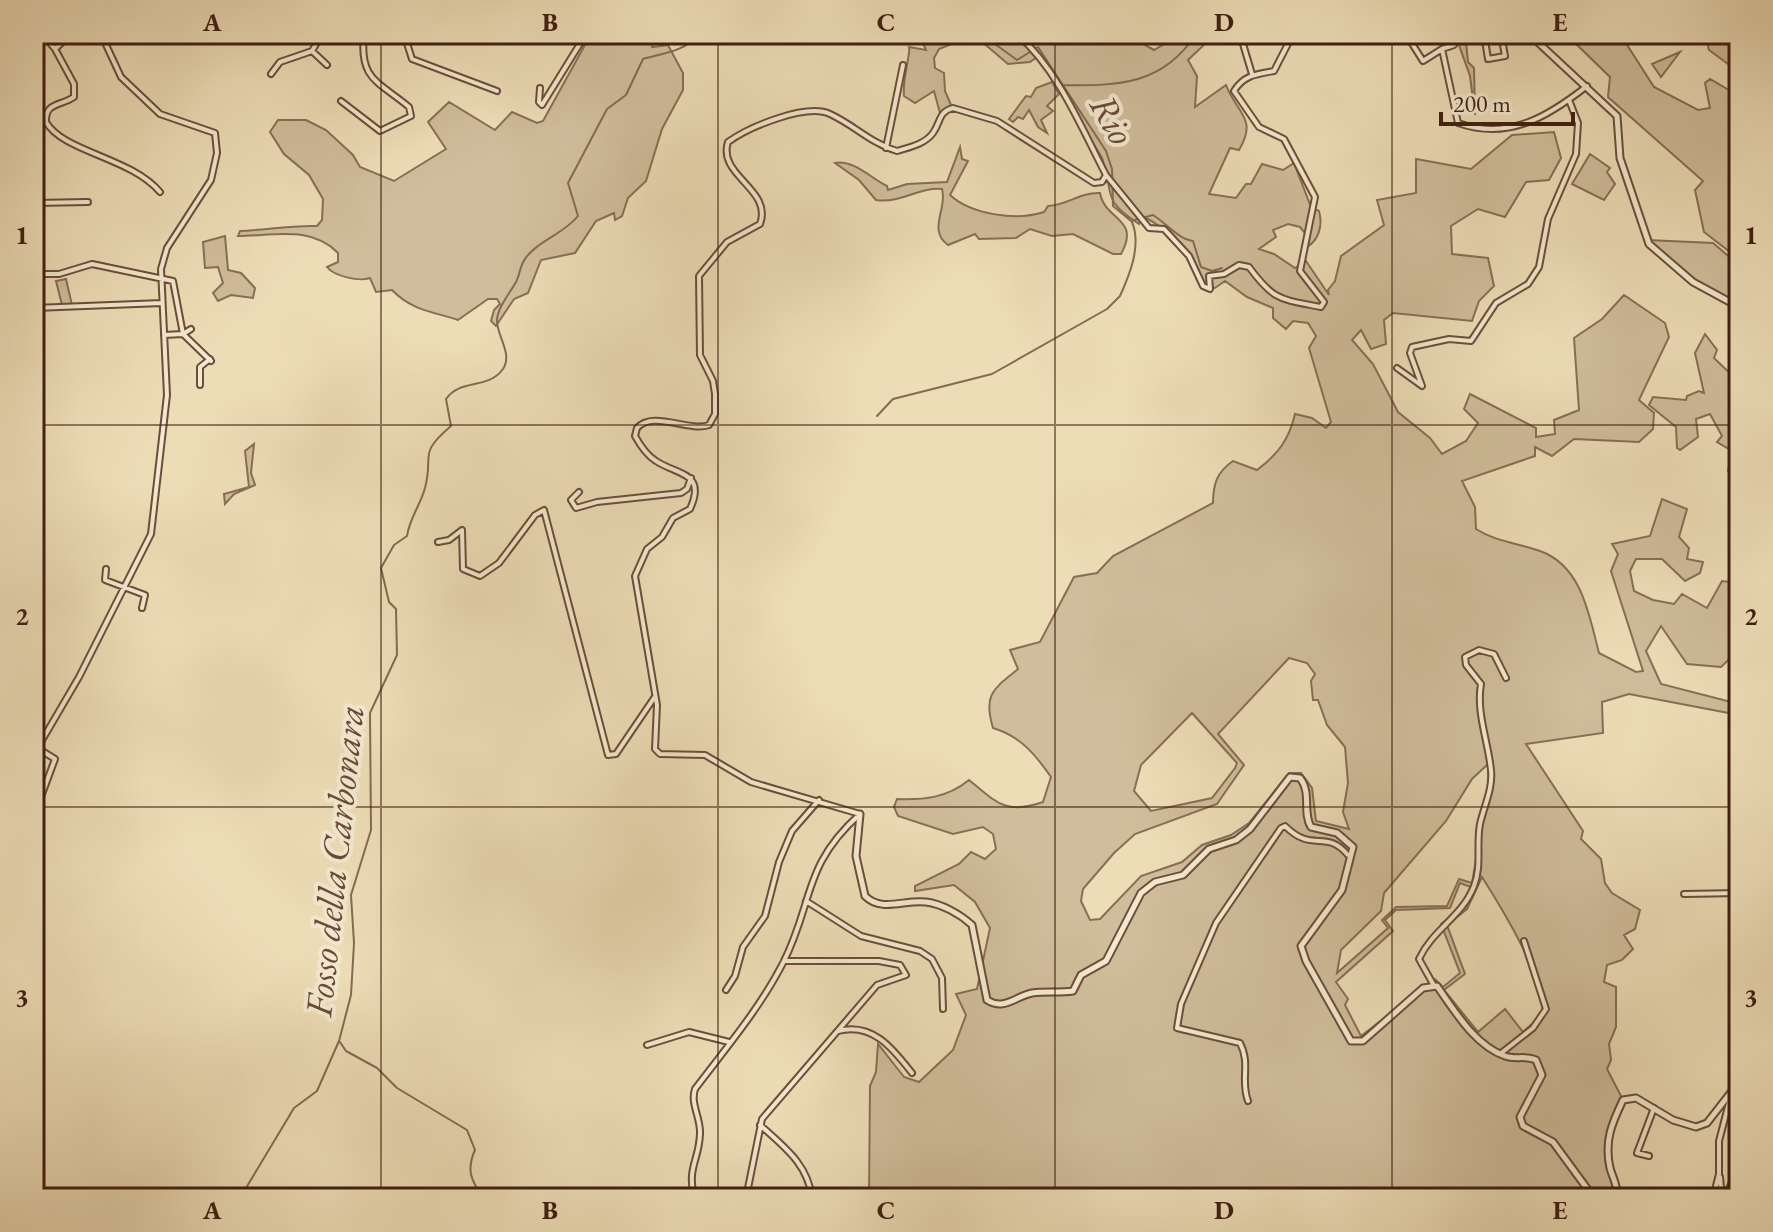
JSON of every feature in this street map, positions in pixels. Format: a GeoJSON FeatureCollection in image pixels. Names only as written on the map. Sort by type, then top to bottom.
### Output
{"type":"FeatureCollection","features":[{"type":"Feature","properties":{"kind":"street"},"geometry":{"type":"LineString","coordinates":[[42,34],[55,49],[75,90],[70,100],[47,110],[46,122],[52,132],[70,143],[122,162],[160,192]]}},
{"type":"Feature","properties":{"kind":"street"},"geometry":{"type":"LineString","coordinates":[[55,49],[71,34]]}},
{"type":"Feature","properties":{"kind":"street"},"geometry":{"type":"LineString","coordinates":[[34,754],[54,723],[149,542],[154,522],[167,395],[161,279],[167,248],[211,180],[217,139],[206,128],[160,114],[116,70],[101,34]]}},
{"type":"Feature","properties":{"kind":"street"},"geometry":{"type":"LineString","coordinates":[[289,34],[296,39],[308,34]]}},
{"type":"Feature","properties":{"kind":"street"},"geometry":{"type":"LineString","coordinates":[[271,74],[280,62],[312,51],[322,34]]}},
{"type":"Feature","properties":{"kind":"street"},"geometry":{"type":"LineString","coordinates":[[341,101],[380,131],[411,116],[409,107],[367,74],[362,53],[364,34]]}},
{"type":"Feature","properties":{"kind":"street"},"geometry":{"type":"LineString","coordinates":[[404,34],[409,56],[417,62],[497,91]]}},
{"type":"Feature","properties":{"kind":"street"},"geometry":{"type":"LineString","coordinates":[[540,88],[539,102],[542,105],[586,34]]}},
{"type":"Feature","properties":{"kind":"street"},"geometry":{"type":"LineString","coordinates":[[1017,34],[1036,54],[1131,210],[1149,228],[1164,229],[1189,256],[1203,286],[1210,289],[1209,276],[1224,274],[1239,265],[1249,267],[1264,290],[1281,299],[1321,307],[1324,302],[1300,271],[1315,197],[1284,139],[1259,127],[1236,96],[1235,88],[1252,74],[1274,71],[1293,34]]}},
{"type":"Feature","properties":{"kind":"street"},"geometry":{"type":"LineString","coordinates":[[1240,34],[1252,74]]}},
{"type":"Feature","properties":{"kind":"street"},"geometry":{"type":"LineString","coordinates":[[1406,34],[1423,61],[1454,45],[1455,34]]}},
{"type":"Feature","properties":{"kind":"street"},"geometry":{"type":"LineString","coordinates":[[1484,34],[1488,59],[1505,56],[1501,34]]}},
{"type":"Feature","properties":{"kind":"street"},"geometry":{"type":"LineString","coordinates":[[1529,34],[1617,116],[1620,158],[1651,247],[1693,282],[1739,307]]}},
{"type":"Feature","properties":{"kind":"street"},"geometry":{"type":"LineString","coordinates":[[1563,34],[1575,34]]}},
{"type":"Feature","properties":{"kind":"street"},"geometry":{"type":"LineString","coordinates":[[1442,49],[1458,123],[1514,127],[1551,114],[1587,86]]}},
{"type":"Feature","properties":{"kind":"street"},"geometry":{"type":"LineString","coordinates":[[312,51],[327,65]]}},
{"type":"Feature","properties":{"kind":"street"},"geometry":{"type":"LineString","coordinates":[[886,148],[903,65]]}},
{"type":"Feature","properties":{"kind":"street"},"geometry":{"type":"LineString","coordinates":[[1397,368],[1422,386],[1412,361],[1412,347],[1449,339],[1471,341],[1496,303],[1520,291],[1535,275],[1548,219],[1576,154],[1578,123],[1569,100]]}},
{"type":"Feature","properties":{"kind":"street"},"geometry":{"type":"LineString","coordinates":[[860,814],[751,782],[705,755],[660,754],[655,749],[655,696],[635,576],[640,558],[647,549],[662,537],[673,518],[690,509],[695,489],[691,478],[657,462],[635,436],[641,423],[651,421],[698,429],[709,425],[715,414],[713,381],[700,355],[698,342],[699,276],[727,242],[760,224],[764,213],[761,202],[734,170],[727,154],[728,142],[744,131],[816,111],[829,114],[886,148],[897,151],[917,145],[933,134],[946,110],[953,108],[997,121],[1094,183],[1102,182],[1108,176]]}},
{"type":"Feature","properties":{"kind":"street"},"geometry":{"type":"LineString","coordinates":[[34,203],[88,202]]}},
{"type":"Feature","properties":{"kind":"street"},"geometry":{"type":"LineString","coordinates":[[34,274],[59,274],[92,264],[173,281],[183,334],[211,360],[200,367],[200,385]]}},
{"type":"Feature","properties":{"kind":"street"},"geometry":{"type":"LineString","coordinates":[[34,308],[162,303]]}},
{"type":"Feature","properties":{"kind":"street"},"geometry":{"type":"LineString","coordinates":[[164,335],[183,334],[191,329]]}},
{"type":"Feature","properties":{"kind":"street"},"geometry":{"type":"LineString","coordinates":[[579,492],[571,500],[576,508],[597,502],[681,493],[687,489],[691,478]]}},
{"type":"Feature","properties":{"kind":"street"},"geometry":{"type":"LineString","coordinates":[[438,542],[449,540],[462,530],[463,569],[480,576],[499,563],[535,515],[544,510],[608,755],[616,754],[655,696]]}},
{"type":"Feature","properties":{"kind":"street"},"geometry":{"type":"LineString","coordinates":[[106,569],[105,580],[145,595],[142,608]]}},
{"type":"Feature","properties":{"kind":"street"},"geometry":{"type":"LineString","coordinates":[[1506,678],[1496,654],[1479,650],[1465,657],[1466,665],[1481,684],[1480,706],[1491,780],[1480,825],[1479,865],[1472,891],[1462,910],[1426,943],[1419,959],[1433,984],[1466,1026],[1500,1054],[1536,1060],[1542,1075],[1520,1117],[1523,1126],[1553,1142],[1566,1164],[1594,1198]]}},
{"type":"Feature","properties":{"kind":"street"},"geometry":{"type":"LineString","coordinates":[[39,749],[55,759],[38,805],[40,810]]}},
{"type":"Feature","properties":{"kind":"street"},"geometry":{"type":"LineString","coordinates":[[860,814],[856,856],[865,896],[879,905],[929,902],[963,916],[972,925],[987,1000],[994,1004],[1031,993],[1073,991],[1081,975],[1106,961],[1112,953],[1131,908],[1141,893],[1155,882],[1183,875],[1209,849],[1236,840],[1250,829],[1290,777],[1300,778],[1305,784],[1307,821],[1311,827],[1347,838],[1353,847],[1348,855],[1342,890],[1301,946],[1306,961],[1351,1041],[1363,1041],[1385,1019],[1433,984]]}},
{"type":"Feature","properties":{"kind":"street"},"geometry":{"type":"LineString","coordinates":[[726,990],[735,976],[743,947],[765,916],[779,862],[792,831],[819,800]]}},
{"type":"Feature","properties":{"kind":"street"},"geometry":{"type":"LineString","coordinates":[[694,1198],[691,1163],[701,1132],[693,1094],[784,961],[816,868],[828,848],[860,814]]}},
{"type":"Feature","properties":{"kind":"street"},"geometry":{"type":"LineString","coordinates":[[1248,1101],[1243,1080],[1248,1060],[1240,1043],[1177,1028],[1181,1004],[1216,923],[1281,828],[1285,826],[1302,842],[1334,843],[1348,855]]}},
{"type":"Feature","properties":{"kind":"street"},"geometry":{"type":"LineString","coordinates":[[1684,894],[1739,893]]}},
{"type":"Feature","properties":{"kind":"street"},"geometry":{"type":"LineString","coordinates":[[805,900],[861,936],[920,951],[932,959],[942,978],[943,1009]]}},
{"type":"Feature","properties":{"kind":"street"},"geometry":{"type":"LineString","coordinates":[[1500,1054],[1523,1038],[1546,1009],[1524,941]]}},
{"type":"Feature","properties":{"kind":"street"},"geometry":{"type":"LineString","coordinates":[[746,1198],[760,1125],[877,985],[906,975],[900,965],[879,961],[784,961]]}},
{"type":"Feature","properties":{"kind":"street"},"geometry":{"type":"LineString","coordinates":[[836,1031],[849,1028],[886,1041],[912,1073]]}},
{"type":"Feature","properties":{"kind":"street"},"geometry":{"type":"LineString","coordinates":[[647,1045],[689,1032],[730,1042]]}},
{"type":"Feature","properties":{"kind":"street"},"geometry":{"type":"LineString","coordinates":[[1617,1198],[1618,1186],[1607,1154],[1607,1133],[1623,1100],[1636,1098],[1673,1120],[1696,1127],[1707,1123],[1739,1082]]}},
{"type":"Feature","properties":{"kind":"street"},"geometry":{"type":"LineString","coordinates":[[1724,1198],[1719,1174],[1719,1141],[1731,1093]]}},
{"type":"Feature","properties":{"kind":"street"},"geometry":{"type":"LineString","coordinates":[[1649,1156],[1637,1153],[1654,1108]]}},
{"type":"Feature","properties":{"kind":"street"},"geometry":{"type":"LineString","coordinates":[[760,1125],[795,1157],[810,1184],[812,1198]]}},
{"type":"Feature","properties":{"kind":"street"},"geometry":{"type":"LineString","coordinates":[[1713,1198],[1719,1174]]}},
{"type":"Feature","properties":{"kind":"street"},"geometry":{"type":"LineString","coordinates":[[1724,1198],[1734,1177],[1739,1175]]}},
{"type":"Feature","properties":{"kind":"shaded area"},"geometry":{"type":"Polygon","coordinates":[[[591,34],[652,34],[652,47],[668,45],[683,73],[683,90],[662,129],[646,181],[628,198],[622,216],[615,220],[614,213],[596,221],[575,253],[541,260],[528,293],[514,299],[496,326],[491,321],[494,310],[500,304],[497,299],[488,299],[458,320],[416,307],[392,290],[376,292],[370,278],[353,279],[335,273],[327,267],[338,262],[338,253],[316,239],[291,234],[238,236],[240,231],[317,226],[322,220],[323,199],[309,175],[284,154],[270,132],[278,120],[306,120],[326,130],[353,155],[360,167],[394,181],[446,149],[428,122],[449,102],[495,130],[512,112],[537,123],[543,121],[591,34]]]}},
{"type":"Feature","properties":{"kind":"shaded area"},"geometry":{"type":"Polygon","coordinates":[[[919,34],[1015,34],[1037,57],[1030,62],[1008,64],[974,35],[939,49],[934,58],[935,68],[944,73],[945,91],[951,105],[940,113],[934,91],[915,103],[904,96],[909,47],[926,50],[919,34]]]}},
{"type":"Feature","properties":{"kind":"shaded area"},"geometry":{"type":"Polygon","coordinates":[[[1021,34],[1125,34],[1154,50],[1181,34],[1204,34],[1206,43],[1188,60],[1197,76],[1195,107],[1226,85],[1244,116],[1247,130],[1239,150],[1230,148],[1209,194],[1236,198],[1246,184],[1251,184],[1262,164],[1283,170],[1294,163],[1311,207],[1319,211],[1319,232],[1307,247],[1309,238],[1300,227],[1288,224],[1273,230],[1276,237],[1259,249],[1274,254],[1295,268],[1306,261],[1329,295],[1328,290],[1335,281],[1341,256],[1384,225],[1377,200],[1416,193],[1416,159],[1471,169],[1512,135],[1554,132],[1561,158],[1549,180],[1526,182],[1505,217],[1478,209],[1451,226],[1452,254],[1488,258],[1494,286],[1479,301],[1472,321],[1393,313],[1384,320],[1386,344],[1371,349],[1361,330],[1352,340],[1373,364],[1398,412],[1430,438],[1442,454],[1466,441],[1478,423],[1464,409],[1470,394],[1536,428],[1536,437],[1555,434],[1554,420],[1579,410],[1574,338],[1602,319],[1624,295],[1665,323],[1669,337],[1639,400],[1654,413],[1653,429],[1639,442],[1574,439],[1552,456],[1535,447],[1535,456],[1462,481],[1475,507],[1476,529],[1499,540],[1540,551],[1566,568],[1582,593],[1599,653],[1636,672],[1643,671],[1611,571],[1618,554],[1612,544],[1650,536],[1662,499],[1687,509],[1679,537],[1689,548],[1687,559],[1703,562],[1700,573],[1685,581],[1662,559],[1636,559],[1630,571],[1634,591],[1653,600],[1674,604],[1682,594],[1707,608],[1722,581],[1730,582],[1739,577],[1736,592],[1739,650],[1721,667],[1687,664],[1661,626],[1646,651],[1661,684],[1739,704],[1739,715],[1629,694],[1602,702],[1603,733],[1526,744],[1583,831],[1581,839],[1601,859],[1605,883],[1612,893],[1640,910],[1635,929],[1624,935],[1633,949],[1622,960],[1607,965],[1604,982],[1616,987],[1616,1027],[1609,1044],[1611,1060],[1607,1069],[1623,1100],[1607,1133],[1616,1194],[1612,1198],[869,1198],[870,1086],[876,1072],[878,1044],[904,1077],[919,1082],[953,1050],[966,1015],[956,994],[977,989],[990,928],[975,902],[954,885],[915,891],[915,886],[959,864],[971,852],[985,859],[996,849],[993,834],[983,827],[953,834],[898,816],[894,807],[897,799],[935,797],[969,780],[987,795],[1011,807],[1043,802],[1051,777],[1026,747],[993,728],[990,717],[992,694],[1018,669],[1010,650],[1040,642],[1074,577],[1097,573],[1113,556],[1213,503],[1217,479],[1233,461],[1257,470],[1286,439],[1295,414],[1312,418],[1326,428],[1331,422],[1309,348],[1316,336],[1308,323],[1293,321],[1286,329],[1273,318],[1273,308],[1247,297],[1225,281],[1215,288],[1205,285],[1186,253],[1172,237],[1154,222],[1141,215],[1139,224],[1119,208],[1111,196],[1102,158],[1034,47],[1021,34]],[[1289,658],[1218,734],[1244,765],[1217,804],[1135,834],[1114,853],[1083,889],[1081,901],[1090,920],[1100,919],[1141,876],[1182,862],[1202,845],[1231,835],[1249,823],[1289,773],[1301,773],[1312,788],[1316,821],[1349,829],[1343,812],[1348,783],[1345,747],[1327,725],[1318,700],[1313,700],[1311,681],[1315,674],[1307,663],[1289,658]],[[1192,713],[1141,765],[1134,791],[1151,811],[1212,798],[1237,763],[1192,713]],[[1488,764],[1472,779],[1446,821],[1384,893],[1381,911],[1341,950],[1337,973],[1388,928],[1382,920],[1396,907],[1447,906],[1459,879],[1472,883],[1489,786],[1488,764]],[[1482,877],[1467,909],[1447,925],[1465,974],[1444,990],[1478,1032],[1505,1009],[1523,1032],[1541,1014],[1539,986],[1521,945],[1482,877]],[[1460,883],[1450,908],[1396,910],[1385,920],[1393,931],[1336,982],[1348,999],[1345,1005],[1361,1036],[1435,979],[1443,987],[1460,973],[1441,924],[1462,907],[1471,887],[1460,883]]]}},
{"type":"Feature","properties":{"kind":"shaded area"},"geometry":{"type":"Polygon","coordinates":[[[1579,34],[1620,34],[1654,87],[1698,110],[1710,108],[1705,83],[1710,79],[1739,96],[1739,259],[1704,232],[1695,190],[1703,181],[1608,97],[1610,77],[1572,40],[1579,34]]]}},
{"type":"Feature","properties":{"kind":"shaded area"},"geometry":{"type":"Polygon","coordinates":[[[1739,34],[1739,72],[1709,50],[1705,35],[1739,34]]]}},
{"type":"Feature","properties":{"kind":"shaded area"},"geometry":{"type":"Polygon","coordinates":[[[1466,42],[1468,62],[1474,68],[1475,115],[1470,76],[1459,45],[1466,42]]]}},
{"type":"Feature","properties":{"kind":"shaded area"},"geometry":{"type":"Polygon","coordinates":[[[1680,52],[1661,77],[1652,64],[1680,52]]]}},
{"type":"Feature","properties":{"kind":"shaded area"},"geometry":{"type":"Polygon","coordinates":[[[1052,82],[1059,94],[1047,106],[1053,111],[1041,120],[1047,133],[1038,127],[1029,110],[1023,119],[1018,117],[1013,122],[1009,119],[1026,96],[1031,97],[1036,88],[1052,82]]]}},
{"type":"Feature","properties":{"kind":"shaded area"},"geometry":{"type":"Polygon","coordinates":[[[960,147],[962,159],[968,161],[950,195],[959,202],[982,212],[1021,216],[1044,212],[1048,206],[1086,194],[1100,193],[1103,202],[1120,220],[1127,233],[1121,254],[1113,254],[1073,234],[1052,236],[1030,229],[1016,238],[979,239],[975,234],[948,245],[942,239],[938,226],[942,189],[925,190],[893,200],[876,200],[859,180],[835,163],[855,167],[887,186],[888,190],[907,184],[947,182],[960,147]]]}},
{"type":"Feature","properties":{"kind":"shaded area"},"geometry":{"type":"Polygon","coordinates":[[[1590,154],[1610,168],[1607,172],[1615,184],[1604,200],[1572,184],[1590,154]]]}},
{"type":"Feature","properties":{"kind":"shaded area"},"geometry":{"type":"Polygon","coordinates":[[[225,236],[228,270],[241,273],[255,288],[253,298],[231,295],[218,301],[213,293],[223,283],[218,267],[205,268],[203,242],[225,236]]]}},
{"type":"Feature","properties":{"kind":"shaded area"},"geometry":{"type":"Polygon","coordinates":[[[1647,240],[1713,243],[1739,265],[1739,307],[1693,282],[1647,240]]]}},
{"type":"Feature","properties":{"kind":"shaded area"},"geometry":{"type":"Polygon","coordinates":[[[66,279],[72,305],[62,305],[56,281],[66,279]]]}},
{"type":"Feature","properties":{"kind":"shaded area"},"geometry":{"type":"Polygon","coordinates":[[[1705,334],[1717,350],[1714,358],[1739,382],[1739,480],[1733,479],[1728,471],[1732,451],[1717,442],[1722,436],[1710,414],[1696,419],[1698,437],[1680,450],[1677,448],[1676,427],[1649,405],[1653,397],[1686,400],[1687,396],[1699,391],[1704,393],[1695,353],[1705,334]]]}},
{"type":"Feature","properties":{"kind":"shaded area"},"geometry":{"type":"Polygon","coordinates":[[[254,444],[251,473],[255,485],[234,494],[225,504],[224,494],[249,487],[245,451],[254,444]]]}},
{"type":"Feature","properties":{"kind":"shaded area"},"geometry":{"type":"Polygon","coordinates":[[[698,1189],[745,1196],[697,1198],[698,1189]]]}},
{"type":"Feature","properties":{"kind":"waterway","name":"Fosso della Carbonara"},"geometry":{"type":"LineString","coordinates":[[240,1198],[294,1108],[317,1091],[339,1041],[351,995],[354,943],[351,895],[371,830],[370,713],[397,655],[396,609],[389,602],[381,568],[394,545],[407,536],[425,488],[430,449],[451,426],[446,399],[459,388],[490,380],[503,369],[506,357],[497,321],[499,311],[516,282],[523,261],[578,216],[568,183],[607,109],[626,95],[643,59],[681,48],[696,34]]}},
{"type":"Feature","properties":{"kind":"waterway","name":"Rio"},"geometry":{"type":"LineString","coordinates":[[974,34],[988,39],[1017,60],[1038,47],[1106,151],[1112,169],[1113,206],[1131,221],[1153,215],[1177,234],[1193,241],[1201,267],[1212,271],[1222,268]]}},
{"type":"Feature","properties":{"kind":"waterway"},"geometry":{"type":"LineString","coordinates":[[1063,85],[1121,83],[1154,73],[1169,64],[1196,34]]}},
{"type":"Feature","properties":{"kind":"waterway"},"geometry":{"type":"LineString","coordinates":[[877,416],[893,399],[992,374],[1107,309],[1120,296],[1130,270],[1136,241],[1132,222]]}},
{"type":"Feature","properties":{"kind":"waterway"},"geometry":{"type":"LineString","coordinates":[[340,1042],[346,1051],[377,1068],[397,1088],[467,1130],[475,1150],[471,1175],[483,1198]]}}]}
